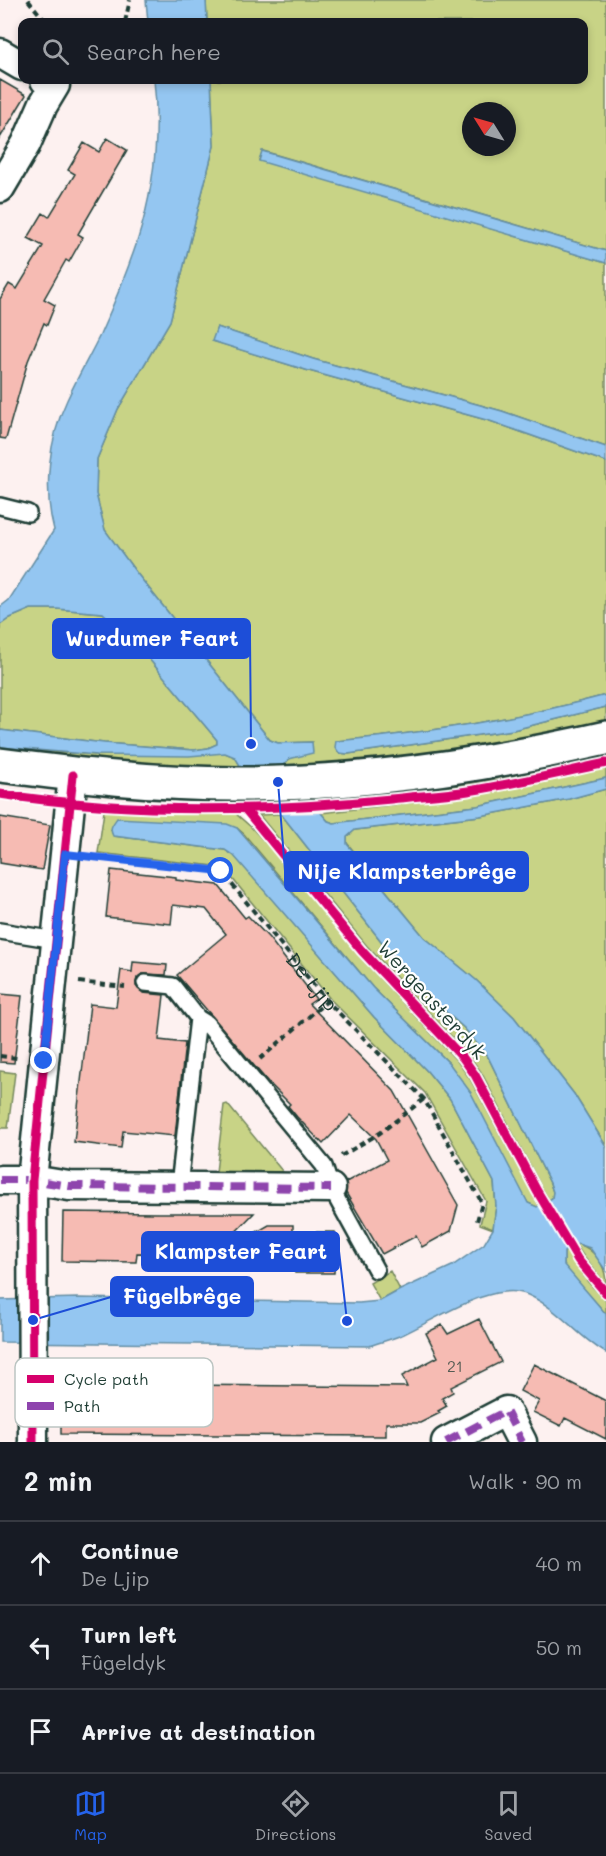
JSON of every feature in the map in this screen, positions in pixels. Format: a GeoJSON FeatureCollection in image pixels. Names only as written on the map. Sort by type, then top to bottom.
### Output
{"type":"FeatureCollection","features":[{"type":"Feature","properties":{"kind":"street"},"geometry":{"type":"LineString","coordinates":[[0,52],[18,63]]}},
{"type":"Feature","properties":{"kind":"street"},"geometry":{"type":"LineString","coordinates":[[0,188],[26,144],[43,105],[55,85],[53,84]]}},
{"type":"Feature","properties":{"kind":"street"},"geometry":{"type":"LineString","coordinates":[[0,765],[114,779],[237,784],[319,780],[419,771],[540,753],[606,738]]}},
{"type":"Feature","properties":{"kind":"street"},"geometry":{"type":"LineString","coordinates":[[33,1358],[32,1180],[73,775]]}},
{"type":"Feature","properties":{"kind":"street"},"geometry":{"type":"LineString","coordinates":[[0,1180],[32,1180],[69,1186],[180,1186],[327,1177]]}},
{"type":"Feature","properties":{"kind":"street"},"geometry":{"type":"LineString","coordinates":[[446,1442],[506,1411],[522,1442]]}},
{"type":"Feature","properties":{"kind":"lane"},"geometry":{"type":"LineString","coordinates":[[0,506],[28,513]]}},
{"type":"Feature","properties":{"kind":"lane"},"geometry":{"type":"LineString","coordinates":[[0,931],[56,940]]}},
{"type":"Feature","properties":{"kind":"lane"},"geometry":{"type":"LineString","coordinates":[[146,983],[172,986],[246,1072],[327,1177],[376,1270]]}},
{"type":"Feature","properties":{"kind":"lane"},"geometry":{"type":"LineString","coordinates":[[180,1186],[198,1017]]}},
{"type":"Feature","properties":{"kind":"path"},"geometry":{"type":"LineString","coordinates":[[28,0],[43,18]]}},
{"type":"Feature","properties":{"kind":"path"},"geometry":{"type":"LineString","coordinates":[[126,18],[130,0]]}},
{"type":"Feature","properties":{"kind":"path"},"geometry":{"type":"LineString","coordinates":[[53,979],[137,988],[146,983]]}},
{"type":"Feature","properties":{"kind":"path"},"geometry":{"type":"LineString","coordinates":[[246,1072],[327,1001]]}},
{"type":"Feature","properties":{"kind":"path"},"geometry":{"type":"LineString","coordinates":[[327,1177],[424,1099]]}},
{"type":"Feature","properties":{"kind":"green space"},"geometry":{"type":"Polygon","coordinates":[[[206,0],[606,0],[606,251],[263,151],[259,160],[606,263],[606,447],[502,411],[313,359],[217,327],[213,341],[309,371],[490,421],[606,462],[606,695],[473,724],[337,741],[339,753],[348,754],[513,730],[606,707],[606,724],[473,751],[289,771],[285,763],[312,742],[278,743],[270,740],[105,530],[96,494],[97,459],[118,409],[170,321],[214,146],[211,84],[588,84],[588,18],[207,18],[206,0]]]}},
{"type":"Feature","properties":{"kind":"green space"},"geometry":{"type":"Polygon","coordinates":[[[31,609],[103,613],[139,647],[217,740],[217,744],[194,750],[104,743],[0,730],[0,625],[31,609]]]}},
{"type":"Feature","properties":{"kind":"green space"},"geometry":{"type":"Polygon","coordinates":[[[0,747],[97,755],[225,753],[235,757],[244,772],[0,754],[0,747]]]}},
{"type":"Feature","properties":{"kind":"green space"},"geometry":{"type":"Polygon","coordinates":[[[606,750],[606,758],[505,778],[368,796],[334,799],[333,794],[606,750]]]}},
{"type":"Feature","properties":{"kind":"green space"},"geometry":{"type":"Polygon","coordinates":[[[606,768],[606,778],[477,806],[334,823],[328,821],[321,813],[469,796],[606,768]]]}},
{"type":"Feature","properties":{"kind":"green space"},"geometry":{"type":"Polygon","coordinates":[[[606,789],[606,1146],[574,1094],[514,1017],[476,980],[424,937],[347,843],[347,837],[355,830],[480,816],[569,799],[606,789]]]}},
{"type":"Feature","properties":{"kind":"green space"},"geometry":{"type":"Polygon","coordinates":[[[104,811],[236,814],[251,827],[358,955],[458,1062],[470,1079],[539,1206],[528,1203],[449,1063],[373,988],[244,834],[237,828],[111,830],[114,836],[225,850],[234,855],[374,1017],[427,1071],[450,1099],[494,1182],[496,1206],[493,1229],[480,1224],[486,1201],[425,1093],[331,1000],[223,867],[98,853],[104,811]]]}},
{"type":"Feature","properties":{"kind":"green space"},"geometry":{"type":"Polygon","coordinates":[[[281,814],[396,960],[427,995],[464,1028],[488,1057],[550,1183],[553,1192],[552,1199],[549,1200],[542,1188],[481,1072],[468,1054],[367,946],[259,815],[281,814]]]}},
{"type":"Feature","properties":{"kind":"green space"},"geometry":{"type":"Polygon","coordinates":[[[0,1071],[15,1073],[8,1128],[0,1128],[0,1071]]]}},
{"type":"Feature","properties":{"kind":"green space"},"geometry":{"type":"Polygon","coordinates":[[[227,1104],[283,1172],[216,1172],[224,1105],[227,1104]]]}},
{"type":"Feature","properties":{"kind":"green space"},"geometry":{"type":"Polygon","coordinates":[[[576,1245],[590,1250],[598,1259],[604,1271],[606,1284],[584,1257],[576,1245]]]}},
{"type":"Feature","properties":{"kind":"green space"},"geometry":{"type":"Polygon","coordinates":[[[566,1251],[588,1282],[606,1301],[606,1314],[564,1266],[564,1252],[566,1251]]]}},
{"type":"Feature","properties":{"kind":"green space"},"geometry":{"type":"Polygon","coordinates":[[[390,1271],[400,1290],[380,1301],[370,1283],[390,1271]]]}},
{"type":"Feature","properties":{"kind":"water"},"geometry":{"type":"Polygon","coordinates":[[[146,0],[206,0],[207,18],[148,18],[146,0]]]}},
{"type":"Feature","properties":{"kind":"water"},"geometry":{"type":"Polygon","coordinates":[[[154,84],[211,84],[214,146],[170,321],[118,409],[97,459],[96,494],[105,530],[270,740],[278,743],[312,742],[313,753],[289,759],[285,764],[305,800],[328,821],[334,823],[477,806],[606,778],[606,789],[569,799],[480,816],[355,830],[347,837],[347,844],[424,937],[476,980],[514,1017],[574,1094],[606,1146],[606,1271],[590,1248],[578,1244],[564,1252],[564,1265],[606,1314],[606,1353],[549,1307],[528,1295],[514,1292],[499,1292],[465,1303],[404,1334],[369,1346],[0,1342],[0,1300],[78,1298],[359,1303],[380,1301],[452,1266],[484,1244],[493,1229],[496,1206],[494,1182],[450,1099],[427,1071],[374,1017],[234,856],[225,850],[113,836],[111,831],[117,818],[227,824],[237,828],[373,988],[449,1063],[471,1093],[528,1203],[537,1207],[552,1198],[553,1192],[488,1057],[464,1028],[427,995],[396,960],[281,814],[270,793],[244,772],[235,757],[225,753],[189,756],[97,755],[0,747],[0,730],[104,743],[194,750],[217,744],[217,740],[139,647],[103,613],[31,609],[0,625],[0,607],[9,600],[54,530],[49,498],[52,447],[67,400],[115,301],[143,222],[154,161],[154,84]]]}},
{"type":"Feature","properties":{"kind":"water"},"geometry":{"type":"Polygon","coordinates":[[[262,151],[606,251],[606,263],[259,161],[262,151]]]}},
{"type":"Feature","properties":{"kind":"water"},"geometry":{"type":"Polygon","coordinates":[[[217,327],[313,359],[502,411],[606,447],[606,462],[490,421],[309,371],[212,341],[217,327]]]}},
{"type":"Feature","properties":{"kind":"water"},"geometry":{"type":"Polygon","coordinates":[[[606,695],[606,707],[513,730],[348,754],[339,753],[335,747],[336,741],[472,724],[606,695]]]}},
{"type":"Feature","properties":{"kind":"pier"},"geometry":{"type":"Polygon","coordinates":[[[309,800],[325,813],[278,814],[272,801],[309,800]]]}},
{"type":"Feature","properties":{"kind":"pier"},"geometry":{"type":"Polygon","coordinates":[[[548,1197],[578,1247],[568,1254],[538,1204],[548,1197]]]}},
{"type":"Feature","properties":{"kind":"building"},"geometry":{"type":"Polygon","coordinates":[[[0,80],[26,95],[0,138],[0,80]]]}},
{"type":"Feature","properties":{"kind":"building"},"geometry":{"type":"Polygon","coordinates":[[[107,138],[127,150],[78,234],[83,237],[69,262],[66,260],[44,299],[55,305],[47,325],[44,323],[28,361],[6,439],[0,438],[0,299],[9,284],[17,289],[43,246],[28,238],[43,213],[49,217],[75,174],[68,170],[84,143],[99,152],[107,138]]]}},
{"type":"Feature","properties":{"kind":"building"},"geometry":{"type":"Polygon","coordinates":[[[0,817],[50,825],[42,870],[0,863],[0,817]]]}},
{"type":"Feature","properties":{"kind":"building"},"geometry":{"type":"Polygon","coordinates":[[[111,870],[176,877],[176,880],[218,885],[245,918],[248,916],[269,938],[316,999],[309,1004],[394,1091],[458,1205],[451,1231],[422,1247],[416,1236],[382,1254],[346,1193],[346,1182],[387,1160],[376,1139],[351,1115],[323,1144],[297,1117],[288,1106],[290,1104],[268,1082],[177,975],[226,934],[206,909],[173,905],[171,924],[106,917],[111,870]]]}},
{"type":"Feature","properties":{"kind":"building"},"geometry":{"type":"Polygon","coordinates":[[[133,962],[167,965],[166,975],[142,974],[137,978],[136,986],[143,993],[164,995],[159,1040],[185,1043],[175,1136],[123,1131],[121,1148],[74,1142],[90,1004],[116,1007],[121,970],[132,972],[133,962]]]}},
{"type":"Feature","properties":{"kind":"building"},"geometry":{"type":"Polygon","coordinates":[[[0,994],[22,996],[14,1063],[0,1062],[0,994]]]}},
{"type":"Feature","properties":{"kind":"building"},"geometry":{"type":"Polygon","coordinates":[[[63,1212],[254,1213],[214,1254],[137,1253],[136,1262],[62,1261],[63,1212]]]}},
{"type":"Feature","properties":{"kind":"building"},"geometry":{"type":"Polygon","coordinates":[[[269,1225],[293,1225],[293,1232],[335,1232],[334,1273],[295,1273],[295,1263],[253,1263],[253,1254],[218,1254],[269,1225]]]}},
{"type":"Feature","properties":{"kind":"building"},"geometry":{"type":"Polygon","coordinates":[[[479,1319],[501,1362],[451,1387],[453,1392],[442,1398],[447,1406],[438,1411],[440,1413],[420,1423],[386,1423],[386,1436],[61,1434],[61,1427],[213,1427],[213,1385],[407,1387],[402,1376],[438,1357],[426,1333],[442,1325],[448,1334],[479,1319]]]}},
{"type":"Feature","properties":{"kind":"building"},"geometry":{"type":"Polygon","coordinates":[[[534,1364],[606,1401],[606,1439],[565,1418],[561,1426],[533,1412],[539,1401],[520,1391],[534,1364]]]}},
{"type":"Feature","properties":{"kind":"marked path"},"geometry":{"type":"LineString","coordinates":[[0,1180],[32,1180],[69,1186],[331,1188]]}},
{"type":"Feature","properties":{"kind":"marked path"},"geometry":{"type":"LineString","coordinates":[[446,1442],[506,1411],[522,1442]]}},
{"type":"Feature","properties":{"kind":"cycle path"},"geometry":{"type":"LineString","coordinates":[[0,794],[146,808],[293,807],[458,792],[520,782],[606,763]]}},
{"type":"Feature","properties":{"kind":"cycle path"},"geometry":{"type":"LineString","coordinates":[[33,1358],[32,1180],[73,775]]}},
{"type":"Feature","properties":{"kind":"cycle path","name":"Wergeasterdyk"},"geometry":{"type":"LineString","coordinates":[[245,809],[362,951],[463,1058],[475,1075],[537,1191],[578,1260],[606,1293]]}},
{"type":"Feature","properties":{"kind":"cycle path"},"geometry":{"type":"LineString","coordinates":[[33,1427],[33,1442]]}},
{"type":"Feature","properties":{"kind":"place","name":"Wurdumer Feart"},"geometry":{"type":"Point","coordinates":[251,744]}},
{"type":"Feature","properties":{"kind":"place","name":"Nije Klampsterbrêge"},"geometry":{"type":"Point","coordinates":[278,782]}},
{"type":"Feature","properties":{"kind":"place","name":"Fûgelbrêge"},"geometry":{"type":"Point","coordinates":[33,1320]}},
{"type":"Feature","properties":{"kind":"place","name":"Klampster Feart"},"geometry":{"type":"Point","coordinates":[347,1321]}},
{"type":"Feature","properties":{"kind":"route"},"geometry":{"type":"LineString","coordinates":[[44,1061],[65,854],[221,871]]}}]}
